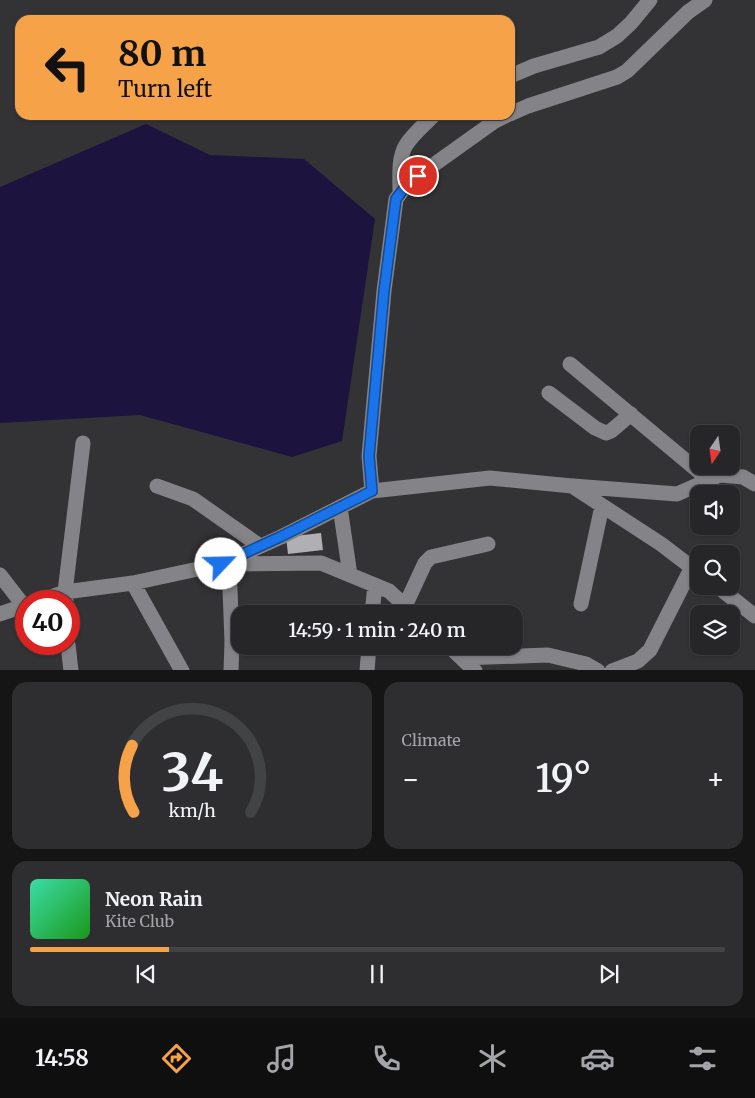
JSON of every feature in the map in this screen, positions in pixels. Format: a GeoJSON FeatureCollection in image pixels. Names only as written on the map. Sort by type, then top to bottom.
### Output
{"type":"FeatureCollection","features":[{"type":"Feature","properties":{"kind":"street"},"geometry":{"type":"LineString","coordinates":[[515,74],[534,66],[599,47],[624,30],[650,0]]}},
{"type":"Feature","properties":{"kind":"street"},"geometry":{"type":"LineString","coordinates":[[515,111],[617,77],[627,71],[688,12],[705,0]]}},
{"type":"Feature","properties":{"kind":"street"},"geometry":{"type":"LineString","coordinates":[[400,192],[400,167],[406,144],[429,120]]}},
{"type":"Feature","properties":{"kind":"street"},"geometry":{"type":"LineString","coordinates":[[372,491],[369,456],[384,291],[396,199],[406,186],[426,170],[495,120]]}},
{"type":"Feature","properties":{"kind":"street"},"geometry":{"type":"LineString","coordinates":[[570,364],[709,480]]}},
{"type":"Feature","properties":{"kind":"street"},"geometry":{"type":"LineString","coordinates":[[550,393],[595,428],[606,433],[612,431],[631,414]]}},
{"type":"Feature","properties":{"kind":"street"},"geometry":{"type":"LineString","coordinates":[[67,590],[83,443]]}},
{"type":"Feature","properties":{"kind":"street"},"geometry":{"type":"LineString","coordinates":[[225,564],[372,491],[490,478],[677,494],[720,475],[744,477],[755,484]]}},
{"type":"Feature","properties":{"kind":"street"},"geometry":{"type":"LineString","coordinates":[[156,486],[193,499],[260,546]]}},
{"type":"Feature","properties":{"kind":"street"},"geometry":{"type":"LineString","coordinates":[[572,486],[661,544],[690,566]]}},
{"type":"Feature","properties":{"kind":"street"},"geometry":{"type":"LineString","coordinates":[[581,604],[602,506]]}},
{"type":"Feature","properties":{"kind":"street"},"geometry":{"type":"LineString","coordinates":[[340,507],[350,575]]}},
{"type":"Feature","properties":{"kind":"street"},"geometry":{"type":"LineString","coordinates":[[411,605],[425,563],[431,557],[488,544]]}},
{"type":"Feature","properties":{"kind":"street"},"geometry":{"type":"LineString","coordinates":[[80,594],[225,564],[321,564],[389,591],[404,605]]}},
{"type":"Feature","properties":{"kind":"street"},"geometry":{"type":"LineString","coordinates":[[225,564],[232,640],[231,670]]}},
{"type":"Feature","properties":{"kind":"street"},"geometry":{"type":"LineString","coordinates":[[0,575],[15,594]]}},
{"type":"Feature","properties":{"kind":"street"},"geometry":{"type":"LineString","coordinates":[[612,670],[638,661],[650,650],[690,579]]}},
{"type":"Feature","properties":{"kind":"street"},"geometry":{"type":"LineString","coordinates":[[133,583],[182,670]]}},
{"type":"Feature","properties":{"kind":"street"},"geometry":{"type":"LineString","coordinates":[[373,605],[375,585]]}},
{"type":"Feature","properties":{"kind":"street"},"geometry":{"type":"LineString","coordinates":[[728,595],[755,616]]}},
{"type":"Feature","properties":{"kind":"street"},"geometry":{"type":"LineString","coordinates":[[0,614],[15,609]]}},
{"type":"Feature","properties":{"kind":"street"},"geometry":{"type":"LineString","coordinates":[[69,655],[71,670]]}},
{"type":"Feature","properties":{"kind":"street"},"geometry":{"type":"LineString","coordinates":[[367,670],[368,655]]}},
{"type":"Feature","properties":{"kind":"street"},"geometry":{"type":"LineString","coordinates":[[459,655],[475,670]]}},
{"type":"Feature","properties":{"kind":"street"},"geometry":{"type":"LineString","coordinates":[[462,658],[548,655],[586,664],[598,670]]}},
{"type":"Feature","properties":{"kind":"shaded area"},"geometry":{"type":"Polygon","coordinates":[[[146,124],[210,155],[304,159],[375,219],[342,441],[292,457],[140,415],[0,423],[0,187],[146,124]]]}},
{"type":"Feature","properties":{"kind":"building"},"geometry":{"type":"Polygon","coordinates":[[[321,533],[323,550],[288,554],[286,537],[321,533]]]}},
{"type":"Feature","properties":{"kind":"route"},"geometry":{"type":"LineString","coordinates":[[221,564],[372,491],[369,456],[384,291],[396,199],[400,192],[418,176]]}}]}
